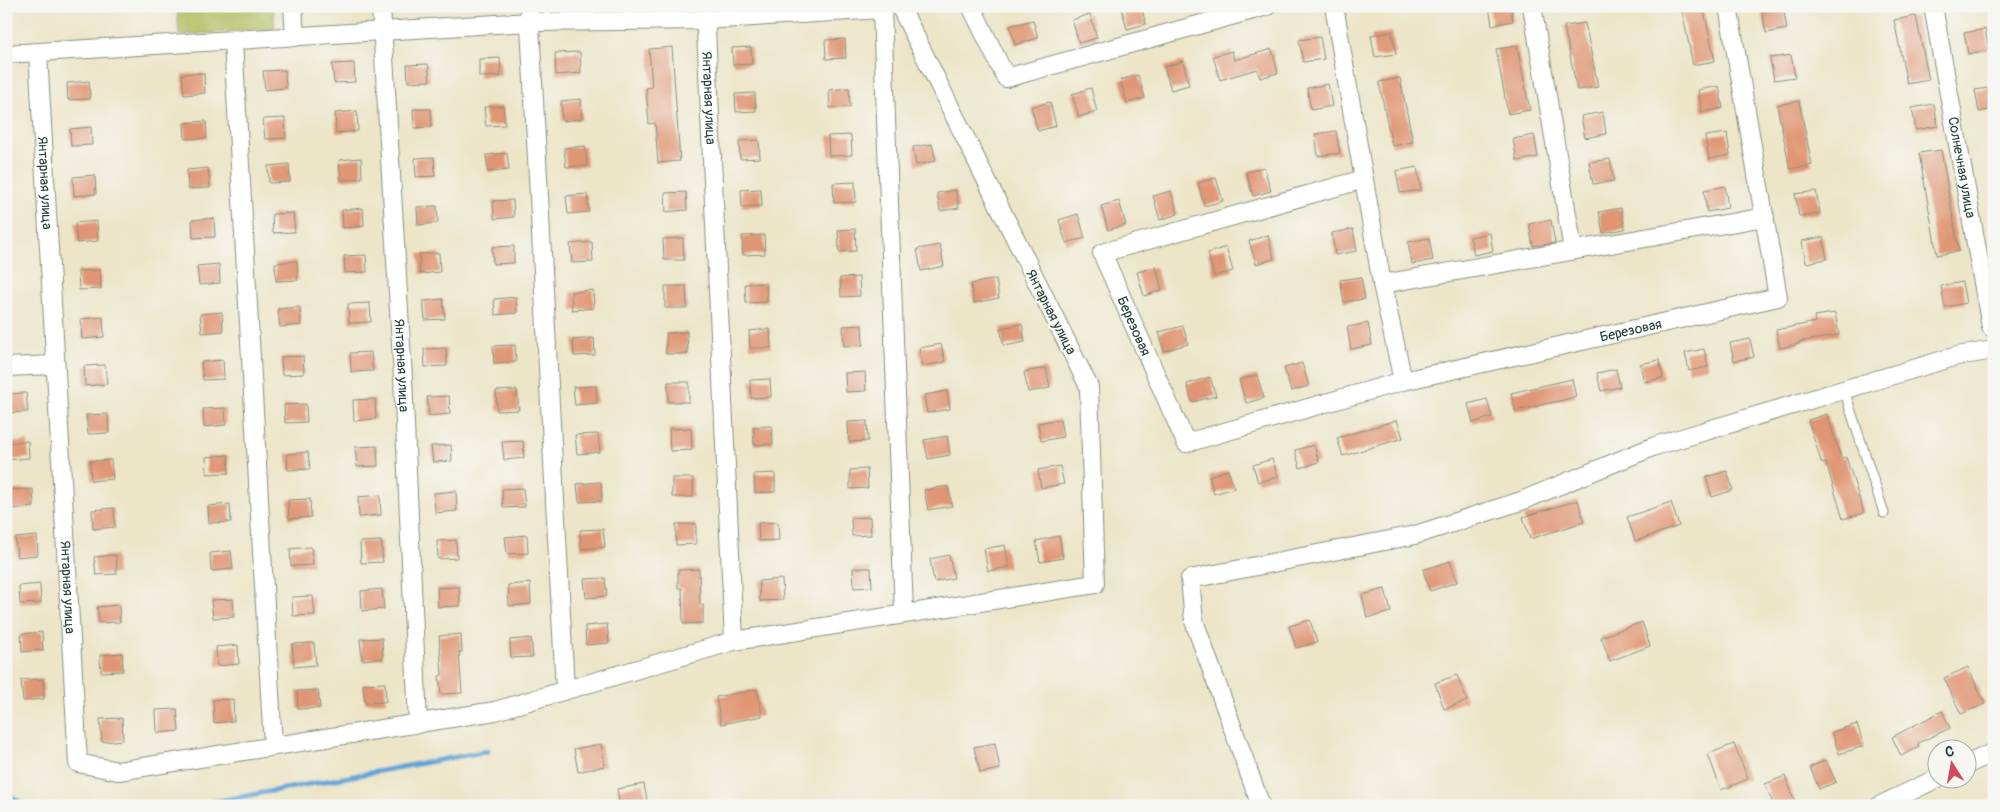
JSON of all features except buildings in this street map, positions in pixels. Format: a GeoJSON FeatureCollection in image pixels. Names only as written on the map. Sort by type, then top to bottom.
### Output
{"type":"FeatureCollection","features":[{"type":"Feature","properties":{"kind":"street"},"geometry":{"type":"LineString","coordinates":[[294,6],[295,37]]}},
{"type":"Feature","properties":{"kind":"street","name":"Янтарная улица"},"geometry":{"type":"LineString","coordinates":[[381,6],[404,378],[418,724]]}},
{"type":"Feature","properties":{"kind":"street","name":"Янтарная улица"},"geometry":{"type":"LineString","coordinates":[[900,6],[1088,387],[1096,584],[904,614]]}},
{"type":"Feature","properties":{"kind":"street"},"geometry":{"type":"LineString","coordinates":[[971,6],[1006,78],[1267,6]]}},
{"type":"Feature","properties":{"kind":"street"},"geometry":{"type":"LineString","coordinates":[[1334,6],[1382,284],[1403,381]]}},
{"type":"Feature","properties":{"kind":"street"},"geometry":{"type":"LineString","coordinates":[[1532,6],[1573,250]]}},
{"type":"Feature","properties":{"kind":"street","name":"Березовая"},"geometry":{"type":"LineString","coordinates":[[1364,179],[1102,252],[1186,443],[1403,381],[1778,297],[1766,217],[1728,6]]}},
{"type":"Feature","properties":{"kind":"street","name":"Солнечная улица"},"geometry":{"type":"LineString","coordinates":[[1933,6],[1992,327]]}},
{"type":"Feature","properties":{"kind":"street"},"geometry":{"type":"LineString","coordinates":[[6,54],[382,31],[530,14],[705,13],[885,8],[904,614],[734,641],[495,711],[273,746],[233,41]]}},
{"type":"Feature","properties":{"kind":"street","name":"Янтарная улица"},"geometry":{"type":"LineString","coordinates":[[705,13],[734,641]]}},
{"type":"Feature","properties":{"kind":"street"},"geometry":{"type":"LineString","coordinates":[[530,14],[565,690]]}},
{"type":"Feature","properties":{"kind":"street","name":"Янтарная улица"},"geometry":{"type":"LineString","coordinates":[[38,53],[78,763],[118,771],[273,746]]}},
{"type":"Feature","properties":{"kind":"street"},"geometry":{"type":"LineString","coordinates":[[1382,284],[1766,217]]}},
{"type":"Feature","properties":{"kind":"street"},"geometry":{"type":"LineString","coordinates":[[1261,806],[1194,621],[1190,579],[1415,535],[1521,501],[1655,446],[1957,356],[1994,350]]}},
{"type":"Feature","properties":{"kind":"street"},"geometry":{"type":"LineString","coordinates":[[6,367],[55,365]]}},
{"type":"Feature","properties":{"kind":"street"},"geometry":{"type":"LineString","coordinates":[[1978,759],[1994,752]]}},
{"type":"Feature","properties":{"kind":"street"},"geometry":{"type":"LineString","coordinates":[[1879,806],[1928,783]]}},
{"type":"Feature","properties":{"kind":"lane"},"geometry":{"type":"LineString","coordinates":[[1844,390],[1884,513]]}},
{"type":"Feature","properties":{"kind":"green space"},"geometry":{"type":"Polygon","coordinates":[[[177,6],[273,6],[275,29],[179,35],[177,6]]]}},
{"type":"Feature","properties":{"kind":"waterway"},"geometry":{"type":"LineString","coordinates":[[192,806],[488,751]]}},
{"type":"Feature","properties":{"kind":"waterway"},"geometry":{"type":"LineString","coordinates":[[6,793],[26,806]]}}]}
